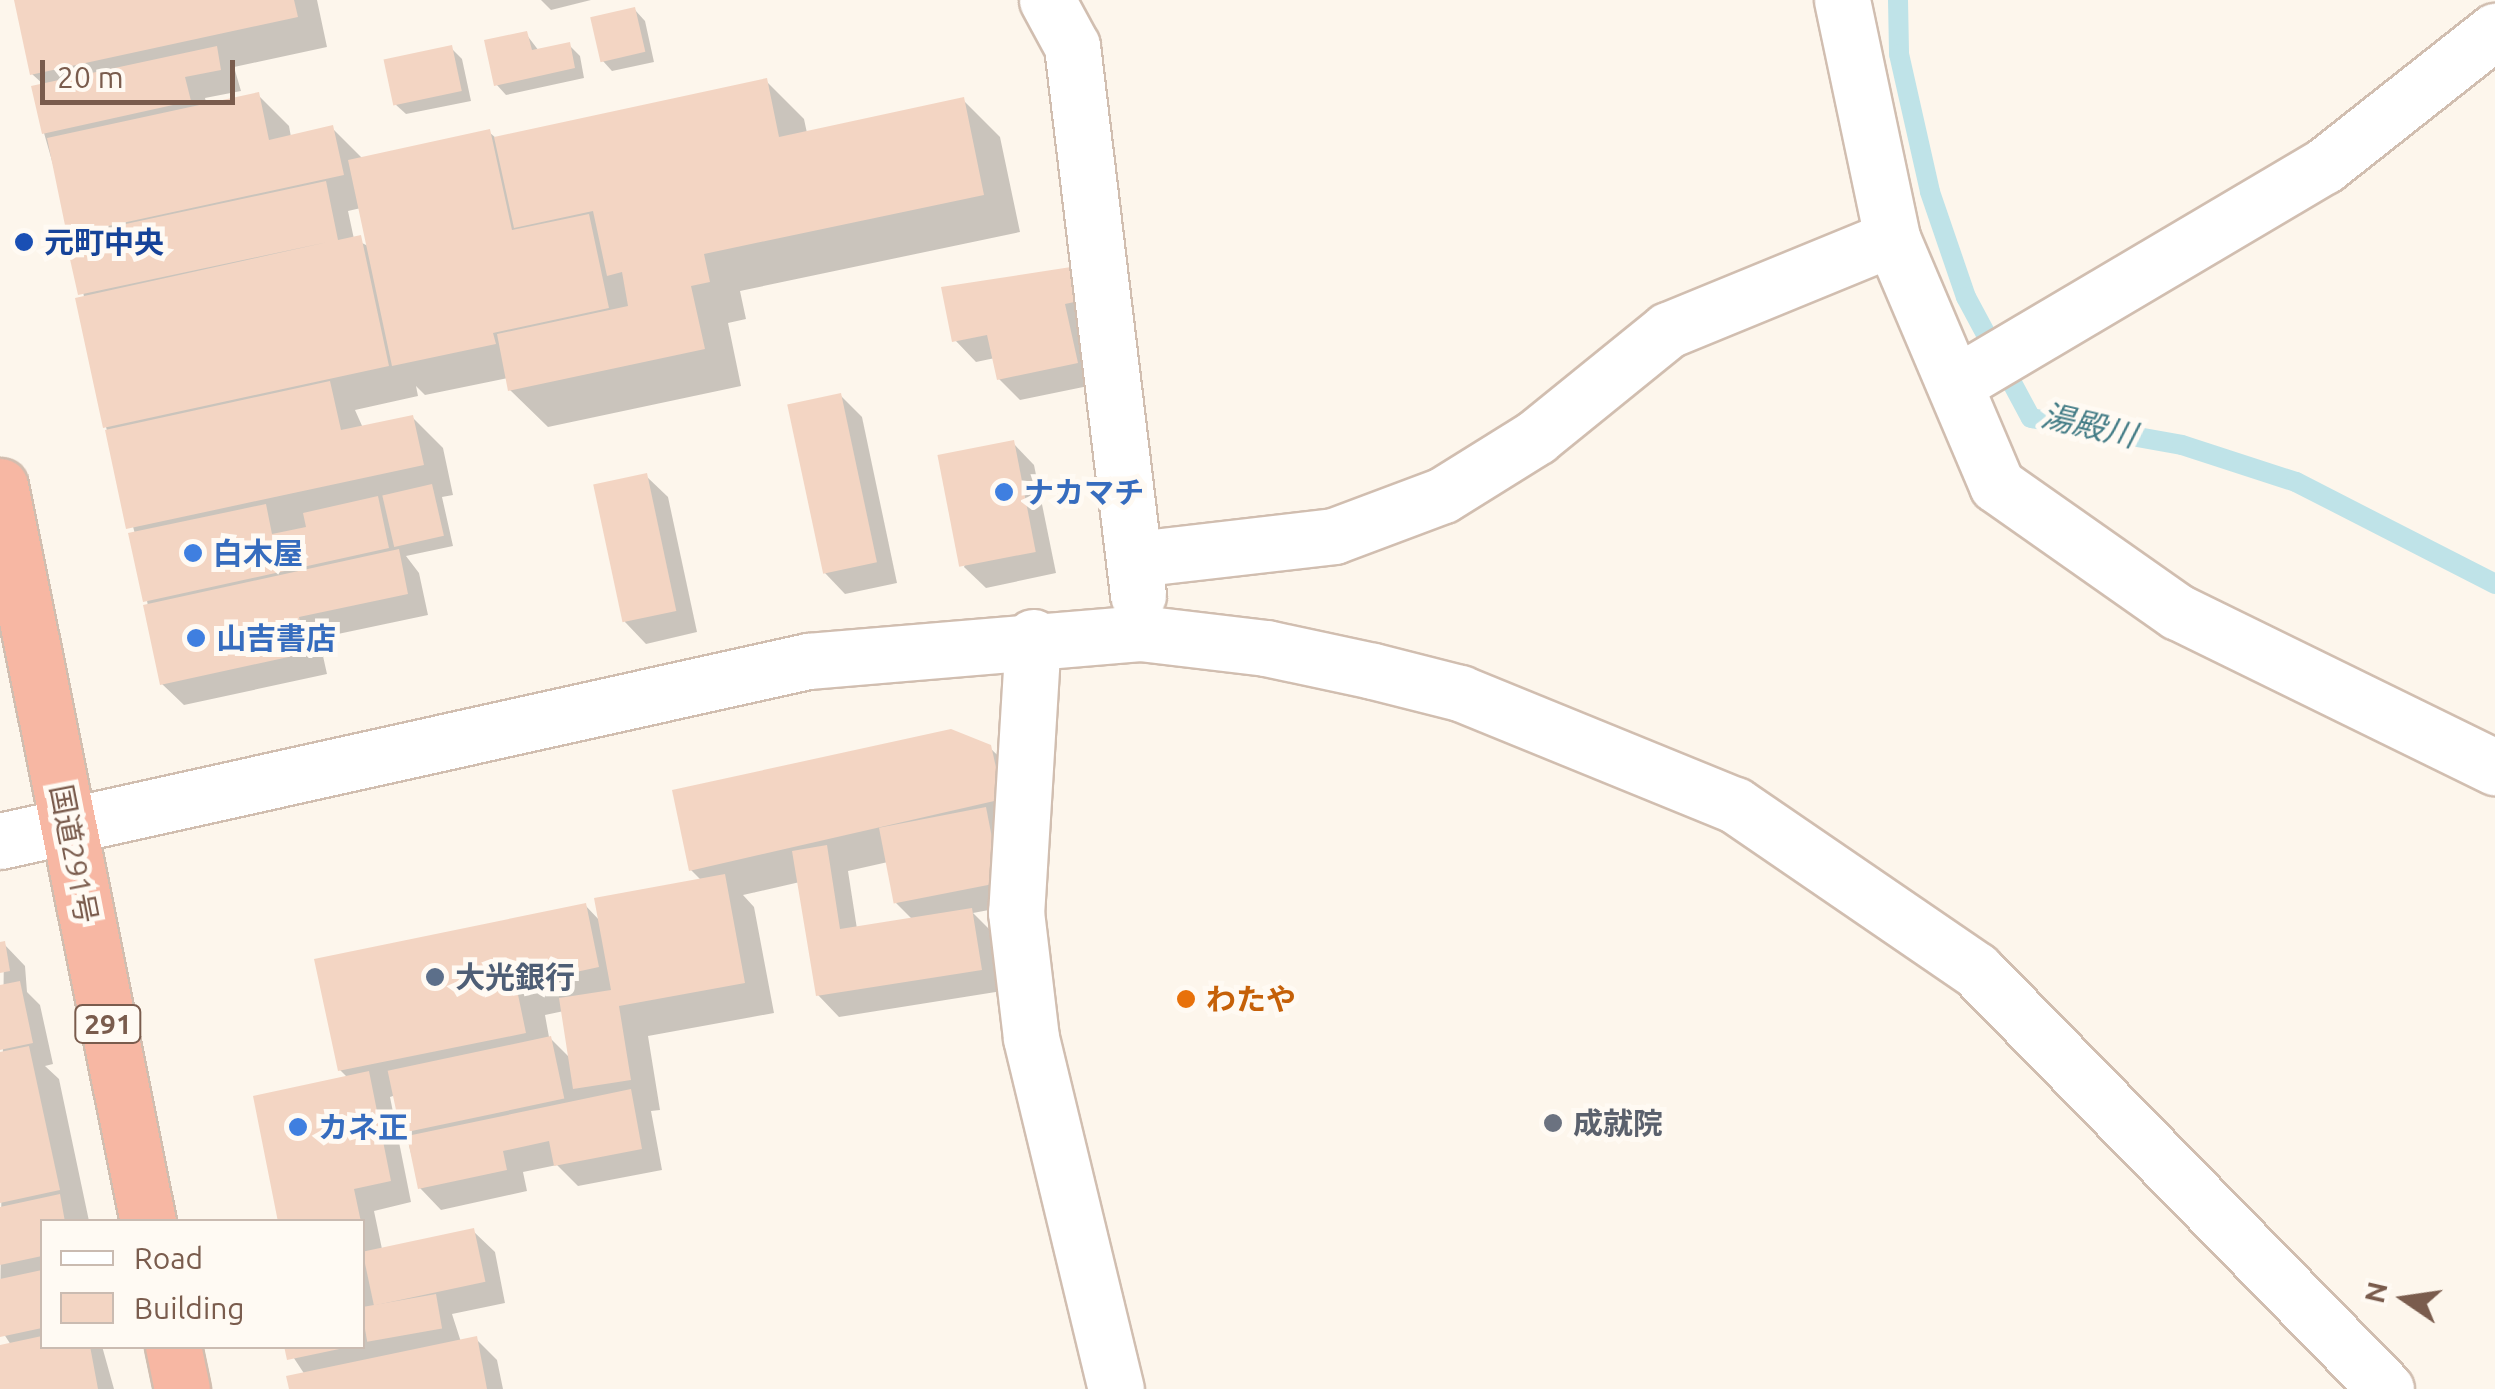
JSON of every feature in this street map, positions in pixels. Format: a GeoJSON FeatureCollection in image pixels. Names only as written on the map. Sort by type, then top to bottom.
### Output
{"type":"FeatureCollection","features":[{"type":"Feature","properties":{"kind":"highway","name":"国道291号"},"geometry":{"type":"LineString","coordinates":[[0,486],[147,1219]]}},
{"type":"Feature","properties":{"kind":"highway"},"geometry":{"type":"LineString","coordinates":[[174,1349],[182,1389]]}},
{"type":"Feature","properties":{"kind":"street"},"geometry":{"type":"LineString","coordinates":[[1048,0],[1072,46],[1136,559],[1140,633]]}},
{"type":"Feature","properties":{"kind":"street"},"geometry":{"type":"LineString","coordinates":[[1842,0],[1892,238],[1961,380],[1997,485],[2178,612],[2495,768]]}},
{"type":"Feature","properties":{"kind":"street"},"geometry":{"type":"LineString","coordinates":[[1961,380],[2324,166],[2495,31]]}},
{"type":"Feature","properties":{"kind":"street"},"geometry":{"type":"LineString","coordinates":[[1136,559],[1334,536],[1442,495],[1536,436],[1668,330],[1892,238]]}},
{"type":"Feature","properties":{"kind":"street"},"geometry":{"type":"LineString","coordinates":[[0,841],[808,661],[1033,637],[1140,633],[1266,648],[1460,692],[1735,806],[1976,970],[2386,1389]]}},
{"type":"Feature","properties":{"kind":"street"},"geometry":{"type":"LineString","coordinates":[[1033,637],[1016,912],[1031,1038],[1116,1389]]}},
{"type":"Feature","properties":{"kind":"building"},"geometry":{"type":"Polygon","coordinates":[[[14,0],[294,0],[298,17],[30,75],[14,0]]]}},
{"type":"Feature","properties":{"kind":"building"},"geometry":{"type":"Polygon","coordinates":[[[635,7],[645,52],[601,62],[590,17],[635,7]]]}},
{"type":"Feature","properties":{"kind":"building"},"geometry":{"type":"Polygon","coordinates":[[[527,31],[532,50],[570,42],[575,68],[494,86],[484,40],[527,31]]]}},
{"type":"Feature","properties":{"kind":"building"},"geometry":{"type":"Polygon","coordinates":[[[452,45],[462,91],[393,106],[384,60],[452,45]]]}},
{"type":"Feature","properties":{"kind":"building"},"geometry":{"type":"Polygon","coordinates":[[[217,46],[221,70],[185,77],[191,101],[42,134],[31,86],[217,46]]]}},
{"type":"Feature","properties":{"kind":"building"},"geometry":{"type":"Polygon","coordinates":[[[767,78],[779,137],[964,97],[984,195],[704,254],[710,282],[691,286],[705,349],[508,391],[497,334],[628,306],[622,272],[607,276],[593,211],[514,228],[494,137],[767,78]]]}},
{"type":"Feature","properties":{"kind":"building"},"geometry":{"type":"Polygon","coordinates":[[[259,92],[269,140],[333,125],[344,175],[67,235],[47,138],[259,92]]]}},
{"type":"Feature","properties":{"kind":"building"},"geometry":{"type":"Polygon","coordinates":[[[490,129],[512,230],[589,214],[609,308],[493,333],[496,344],[392,366],[348,160],[490,129]]]}},
{"type":"Feature","properties":{"kind":"building"},"geometry":{"type":"Polygon","coordinates":[[[326,181],[338,240],[361,235],[389,366],[103,428],[75,298],[328,242],[78,295],[65,237],[326,181]]]}},
{"type":"Feature","properties":{"kind":"building"},"geometry":{"type":"Polygon","coordinates":[[[1071,267],[1079,301],[1065,304],[1078,363],[997,380],[987,335],[952,342],[941,287],[1071,267]]]}},
{"type":"Feature","properties":{"kind":"building"},"geometry":{"type":"Polygon","coordinates":[[[330,381],[341,430],[413,415],[424,465],[126,529],[105,430],[330,381]]]}},
{"type":"Feature","properties":{"kind":"building"},"geometry":{"type":"Polygon","coordinates":[[[841,393],[877,562],[823,574],[787,404],[841,393]]]}},
{"type":"Feature","properties":{"kind":"building"},"geometry":{"type":"Polygon","coordinates":[[[1014,440],[1036,552],[959,567],[937,455],[1014,440]]]}},
{"type":"Feature","properties":{"kind":"building"},"geometry":{"type":"Polygon","coordinates":[[[647,473],[676,611],[623,622],[593,484],[647,473]]]}},
{"type":"Feature","properties":{"kind":"building"},"geometry":{"type":"Polygon","coordinates":[[[432,484],[444,536],[394,547],[382,495],[432,484]]]}},
{"type":"Feature","properties":{"kind":"building"},"geometry":{"type":"Polygon","coordinates":[[[378,496],[389,548],[143,602],[128,533],[266,504],[272,534],[306,527],[303,513],[378,496]]]}},
{"type":"Feature","properties":{"kind":"building"},"geometry":{"type":"Polygon","coordinates":[[[399,549],[408,594],[299,617],[307,653],[160,685],[143,605],[399,549]]]}},
{"type":"Feature","properties":{"kind":"building"},"geometry":{"type":"Polygon","coordinates":[[[951,729],[991,745],[1003,799],[689,871],[672,790],[951,729]]]}},
{"type":"Feature","properties":{"kind":"building"},"geometry":{"type":"Polygon","coordinates":[[[986,807],[1001,883],[894,903],[879,828],[986,807]]]}},
{"type":"Feature","properties":{"kind":"building"},"geometry":{"type":"Polygon","coordinates":[[[827,845],[840,929],[972,908],[982,970],[816,996],[792,851],[827,845]]]}},
{"type":"Feature","properties":{"kind":"building"},"geometry":{"type":"Polygon","coordinates":[[[725,874],[745,983],[619,1006],[631,1080],[573,1089],[559,998],[611,990],[594,898],[725,874]]]}},
{"type":"Feature","properties":{"kind":"building"},"geometry":{"type":"Polygon","coordinates":[[[586,903],[599,967],[516,985],[526,1033],[338,1071],[314,959],[586,903]]]}},
{"type":"Feature","properties":{"kind":"building"},"geometry":{"type":"Polygon","coordinates":[[[5,941],[10,971],[0,973],[0,942],[5,941]]]}},
{"type":"Feature","properties":{"kind":"building"},"geometry":{"type":"Polygon","coordinates":[[[20,981],[33,1043],[0,1050],[0,985],[20,981]]]}},
{"type":"Feature","properties":{"kind":"building"},"geometry":{"type":"Polygon","coordinates":[[[551,1036],[564,1099],[401,1133],[388,1071],[551,1036]]]}},
{"type":"Feature","properties":{"kind":"building"},"geometry":{"type":"Polygon","coordinates":[[[29,1046],[60,1190],[0,1203],[0,1052],[29,1046]]]}},
{"type":"Feature","properties":{"kind":"building"},"geometry":{"type":"Polygon","coordinates":[[[369,1071],[391,1181],[354,1189],[360,1219],[277,1219],[253,1096],[369,1071]]]}},
{"type":"Feature","properties":{"kind":"building"},"geometry":{"type":"Polygon","coordinates":[[[631,1089],[642,1149],[554,1166],[549,1141],[503,1151],[507,1170],[418,1189],[407,1136],[631,1089]]]}},
{"type":"Feature","properties":{"kind":"building"},"geometry":{"type":"Polygon","coordinates":[[[60,1194],[64,1219],[40,1219],[40,1256],[0,1265],[0,1207],[60,1194]]]}},
{"type":"Feature","properties":{"kind":"building"},"geometry":{"type":"Polygon","coordinates":[[[474,1228],[485,1282],[374,1306],[365,1251],[474,1228]]]}},
{"type":"Feature","properties":{"kind":"building"},"geometry":{"type":"Polygon","coordinates":[[[40,1270],[40,1328],[0,1337],[0,1279],[40,1270]]]}},
{"type":"Feature","properties":{"kind":"building"},"geometry":{"type":"Polygon","coordinates":[[[436,1294],[442,1328],[367,1342],[365,1307],[436,1294]]]}},
{"type":"Feature","properties":{"kind":"building"},"geometry":{"type":"Polygon","coordinates":[[[40,1336],[40,1349],[91,1349],[98,1389],[0,1389],[0,1345],[40,1336]]]}},
{"type":"Feature","properties":{"kind":"building"},"geometry":{"type":"Polygon","coordinates":[[[477,1336],[487,1389],[289,1389],[286,1376],[477,1336]]]}},
{"type":"Feature","properties":{"kind":"building"},"geometry":{"type":"Polygon","coordinates":[[[285,1349],[339,1349],[287,1360],[285,1349]]]}},
{"type":"Feature","properties":{"kind":"waterway","name":"湯殿川"},"geometry":{"type":"LineString","coordinates":[[1898,0],[1899,54],[1930,192],[1966,297],[2031,418],[2182,445],[2296,482],[2495,584]]}},
{"type":"Feature","properties":{"kind":"place","name":"元町中央"},"geometry":{"type":"Point","coordinates":[24,242]}},
{"type":"Feature","properties":{"kind":"place","name":"ナカマチ"},"geometry":{"type":"Point","coordinates":[1004,492]}},
{"type":"Feature","properties":{"kind":"place","name":"白木屋"},"geometry":{"type":"Point","coordinates":[193,553]}},
{"type":"Feature","properties":{"kind":"place","name":"山吉書店"},"geometry":{"type":"Point","coordinates":[196,638]}},
{"type":"Feature","properties":{"kind":"place","name":"大光銀行"},"geometry":{"type":"Point","coordinates":[435,977]}},
{"type":"Feature","properties":{"kind":"place","name":"わたや"},"geometry":{"type":"Point","coordinates":[1186,999]}},
{"type":"Feature","properties":{"kind":"place","name":"成就院"},"geometry":{"type":"Point","coordinates":[1553,1123]}},
{"type":"Feature","properties":{"kind":"place","name":"カネ正"},"geometry":{"type":"Point","coordinates":[298,1127]}}]}
